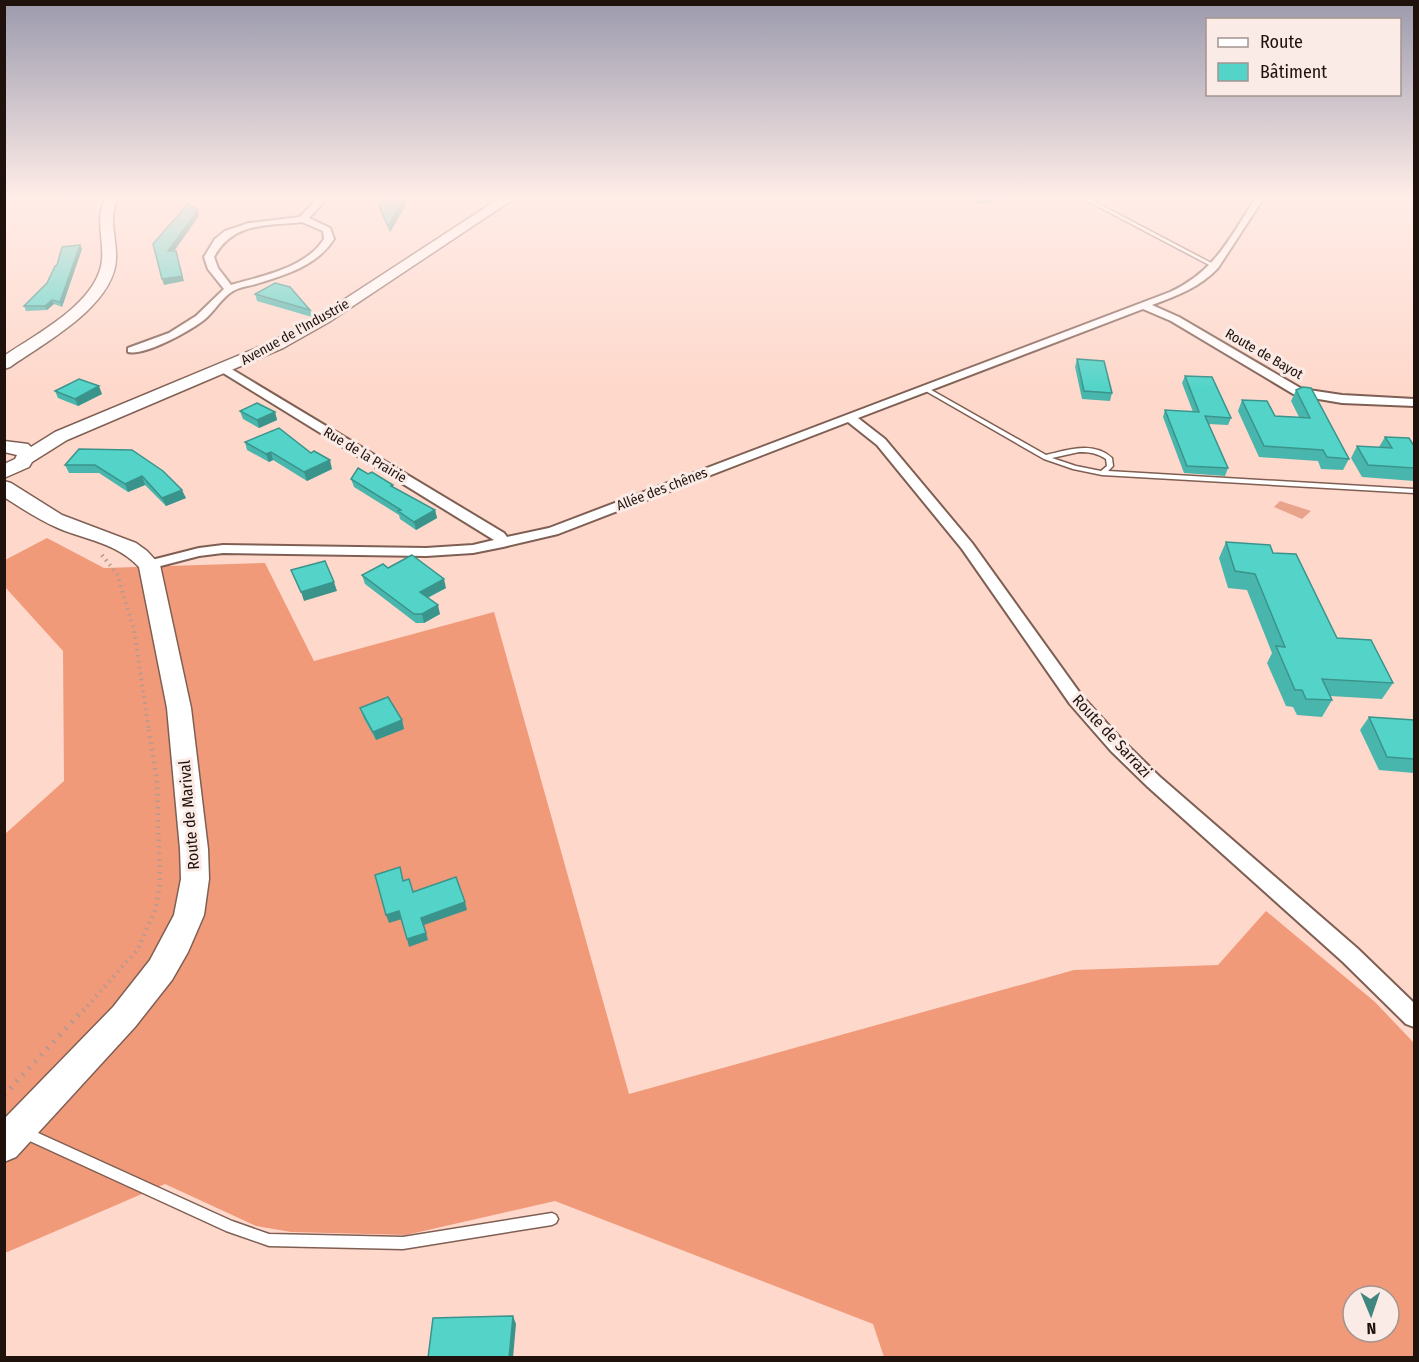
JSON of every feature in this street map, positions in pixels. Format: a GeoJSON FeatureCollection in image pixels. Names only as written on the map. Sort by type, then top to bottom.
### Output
{"type":"FeatureCollection","features":[{"type":"Feature","properties":{"kind":"main road"},"geometry":{"type":"LineString","coordinates":[[4,364],[78,309],[104,279],[109,267],[109,260]]}},
{"type":"Feature","properties":{"kind":"main road","name":"Avenue de l'Industrie"},"geometry":{"type":"LineString","coordinates":[[13,458],[224,369],[324,320],[416,260]]}},
{"type":"Feature","properties":{"kind":"main road"},"geometry":{"type":"LineString","coordinates":[[13,458],[8,490],[56,520],[117,540],[133,549],[149,565]]}},
{"type":"Feature","properties":{"kind":"main road","name":"Route de Marival"},"geometry":{"type":"LineString","coordinates":[[11,1137],[124,1017],[161,970],[189,915],[195,879],[194,849],[179,708],[149,565]]}},
{"type":"Feature","properties":{"kind":"street"},"geometry":{"type":"LineString","coordinates":[[210,260],[213,269],[230,289]]}},
{"type":"Feature","properties":{"kind":"street"},"geometry":{"type":"LineString","coordinates":[[132,350],[173,335],[200,318],[230,289],[276,275],[309,260]]}},
{"type":"Feature","properties":{"kind":"street","name":"Allée des chênes"},"geometry":{"type":"LineString","coordinates":[[149,565],[199,552],[224,549],[426,552],[473,549],[553,531],[1143,305],[1194,283],[1209,273],[1219,260]]}},
{"type":"Feature","properties":{"kind":"street","name":"Route de Bayot"},"geometry":{"type":"LineString","coordinates":[[1143,305],[1174,319],[1299,392],[1342,399],[1414,403]]}},
{"type":"Feature","properties":{"kind":"street","name":"Rue de la Prairie"},"geometry":{"type":"LineString","coordinates":[[224,369],[499,536],[503,543]]}},
{"type":"Feature","properties":{"kind":"street","name":"Route de Sarrazi"},"geometry":{"type":"LineString","coordinates":[[850,418],[881,442],[960,537],[1003,594],[1076,700],[1117,746],[1154,782],[1350,955],[1414,1017]]}},
{"type":"Feature","properties":{"kind":"lane"},"geometry":{"type":"LineString","coordinates":[[1203,260],[1215,266]]}},
{"type":"Feature","properties":{"kind":"lane"},"geometry":{"type":"LineString","coordinates":[[926,389],[1046,458],[1075,468],[1102,473],[1414,491]]}},
{"type":"Feature","properties":{"kind":"lane"},"geometry":{"type":"LineString","coordinates":[[1046,458],[1078,451],[1096,451],[1109,458],[1110,466],[1102,473]]}},
{"type":"Feature","properties":{"kind":"lane"},"geometry":{"type":"LineString","coordinates":[[11,1137],[230,1227],[269,1240],[403,1243],[552,1219]]}},
{"type":"Feature","properties":{"kind":"path"},"geometry":{"type":"LineString","coordinates":[[4,1095],[138,949],[156,908],[160,883],[157,781],[145,696],[134,630],[123,588],[117,574],[101,554]]}},
{"type":"Feature","properties":{"kind":"shaded area"},"geometry":{"type":"Polygon","coordinates":[[[1280,501],[1311,511],[1302,519],[1274,507],[1280,501]]]}},
{"type":"Feature","properties":{"kind":"shaded area"},"geometry":{"type":"Polygon","coordinates":[[[47,538],[104,568],[265,563],[314,661],[494,612],[629,1094],[1074,970],[1218,965],[1266,911],[1375,1002],[1414,1043],[1414,1357],[884,1357],[873,1324],[555,1201],[406,1235],[291,1232],[256,1226],[165,1184],[5,1253],[5,834],[64,781],[63,651],[5,587],[5,560],[47,538]]]}},
{"type":"Feature","properties":{"kind":"building"},"geometry":{"type":"Polygon","coordinates":[[[59,260],[75,260],[60,302],[52,300],[45,306],[24,306],[47,283],[59,260]]]}},
{"type":"Feature","properties":{"kind":"building"},"geometry":{"type":"Polygon","coordinates":[[[157,260],[178,260],[182,276],[162,279],[157,260]]]}},
{"type":"Feature","properties":{"kind":"building"},"geometry":{"type":"Polygon","coordinates":[[[275,283],[290,287],[310,310],[255,294],[275,283]]]}},
{"type":"Feature","properties":{"kind":"building"},"geometry":{"type":"Polygon","coordinates":[[[1077,359],[1104,361],[1112,393],[1084,391],[1077,359]]]}},
{"type":"Feature","properties":{"kind":"building"},"geometry":{"type":"Polygon","coordinates":[[[1185,376],[1212,377],[1231,418],[1205,416],[1228,468],[1187,466],[1165,410],[1199,412],[1185,376]]]}},
{"type":"Feature","properties":{"kind":"building"},"geometry":{"type":"Polygon","coordinates":[[[79,379],[99,386],[75,399],[55,391],[79,379]]]}},
{"type":"Feature","properties":{"kind":"building"},"geometry":{"type":"Polygon","coordinates":[[[1303,387],[1311,388],[1349,459],[1327,457],[1323,450],[1264,446],[1242,400],[1267,401],[1275,416],[1310,418],[1296,390],[1303,387]]]}},
{"type":"Feature","properties":{"kind":"building"},"geometry":{"type":"Polygon","coordinates":[[[257,403],[275,412],[257,420],[240,411],[257,403]]]}},
{"type":"Feature","properties":{"kind":"building"},"geometry":{"type":"Polygon","coordinates":[[[279,428],[311,453],[314,451],[330,460],[304,472],[271,452],[266,454],[245,442],[279,428]]]}},
{"type":"Feature","properties":{"kind":"building"},"geometry":{"type":"Polygon","coordinates":[[[1385,437],[1409,438],[1414,446],[1414,468],[1368,465],[1357,446],[1392,448],[1385,437]]]}},
{"type":"Feature","properties":{"kind":"building"},"geometry":{"type":"Polygon","coordinates":[[[79,449],[132,450],[163,471],[182,490],[162,498],[142,476],[125,484],[95,465],[65,465],[79,449]]]}},
{"type":"Feature","properties":{"kind":"building"},"geometry":{"type":"Polygon","coordinates":[[[358,468],[368,474],[372,472],[393,485],[391,486],[435,510],[414,522],[398,511],[401,510],[351,479],[358,468]]]}},
{"type":"Feature","properties":{"kind":"building"},"geometry":{"type":"Polygon","coordinates":[[[1226,542],[1270,545],[1273,553],[1296,554],[1337,638],[1371,640],[1393,683],[1322,679],[1332,700],[1306,699],[1302,690],[1295,690],[1276,646],[1285,647],[1255,574],[1235,571],[1226,542]]]}},
{"type":"Feature","properties":{"kind":"building"},"geometry":{"type":"Polygon","coordinates":[[[412,555],[444,579],[420,592],[438,605],[422,614],[414,614],[362,575],[383,564],[388,568],[412,555]]]}},
{"type":"Feature","properties":{"kind":"building"},"geometry":{"type":"Polygon","coordinates":[[[325,561],[334,582],[301,592],[291,570],[325,561]]]}},
{"type":"Feature","properties":{"kind":"building"},"geometry":{"type":"Polygon","coordinates":[[[388,697],[402,720],[373,732],[360,708],[388,697]]]}},
{"type":"Feature","properties":{"kind":"building"},"geometry":{"type":"Polygon","coordinates":[[[1369,717],[1414,720],[1414,759],[1387,757],[1369,717]]]}},
{"type":"Feature","properties":{"kind":"building"},"geometry":{"type":"Polygon","coordinates":[[[400,867],[403,881],[409,879],[413,892],[456,877],[465,902],[421,918],[426,933],[407,939],[399,911],[386,915],[375,875],[400,867]]]}},
{"type":"Feature","properties":{"kind":"building"},"geometry":{"type":"Polygon","coordinates":[[[513,1316],[509,1358],[428,1358],[433,1318],[513,1316]]]}}]}
